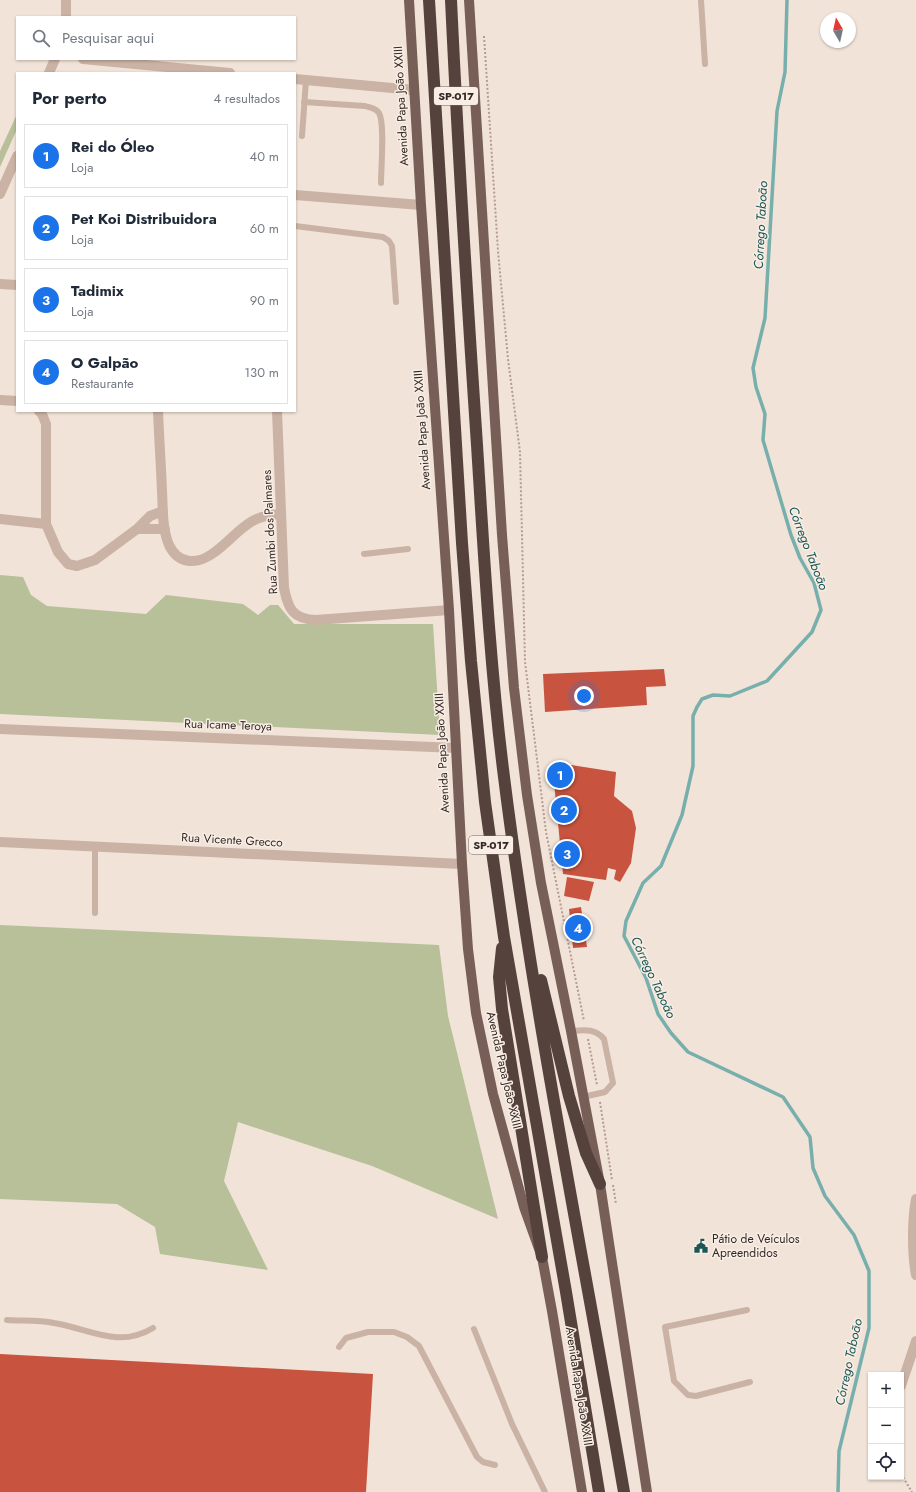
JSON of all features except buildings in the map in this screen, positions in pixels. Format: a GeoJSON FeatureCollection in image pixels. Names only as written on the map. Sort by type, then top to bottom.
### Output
{"type":"FeatureCollection","features":[{"type":"Feature","properties":{"kind":"highway","name":"Avenida Papa João XXIII"},"geometry":{"type":"LineString","coordinates":[[429,0],[471,661],[485,802],[504,937],[566,1292],[599,1492]]}},
{"type":"Feature","properties":{"kind":"highway","name":"SP-017"},"geometry":{"type":"LineString","coordinates":[[451,0],[460,192],[487,596],[495,698],[504,776],[526,936],[624,1492]]}},
{"type":"Feature","properties":{"kind":"highway"},"geometry":{"type":"LineString","coordinates":[[526,936],[544,992],[569,1096],[586,1153],[600,1184]]}},
{"type":"Feature","properties":{"kind":"highway"},"geometry":{"type":"LineString","coordinates":[[504,937],[499,977],[502,1008],[542,1257]]}},
{"type":"Feature","properties":{"kind":"main road","name":"Avenida Papa João XXIII"},"geometry":{"type":"LineString","coordinates":[[409,0],[421,205],[449,610],[462,864],[468,949],[476,1013],[493,1094],[524,1207],[542,1257],[582,1492]]}},
{"type":"Feature","properties":{"kind":"main road"},"geometry":{"type":"LineString","coordinates":[[469,0],[502,527],[514,688],[527,795],[541,883],[600,1184],[647,1492]]}},
{"type":"Feature","properties":{"kind":"street"},"geometry":{"type":"LineString","coordinates":[[66,0],[66,16]]}},
{"type":"Feature","properties":{"kind":"street"},"geometry":{"type":"LineString","coordinates":[[50,72],[55,60]]}},
{"type":"Feature","properties":{"kind":"street"},"geometry":{"type":"LineString","coordinates":[[94,60],[220,72]]}},
{"type":"Feature","properties":{"kind":"street"},"geometry":{"type":"LineString","coordinates":[[296,79],[414,90]]}},
{"type":"Feature","properties":{"kind":"street"},"geometry":{"type":"LineString","coordinates":[[0,194],[14,169]]}},
{"type":"Feature","properties":{"kind":"street"},"geometry":{"type":"LineString","coordinates":[[296,194],[421,205]]}},
{"type":"Feature","properties":{"kind":"street"},"geometry":{"type":"LineString","coordinates":[[0,284],[16,285]]}},
{"type":"Feature","properties":{"kind":"street"},"geometry":{"type":"LineString","coordinates":[[0,400],[16,401]]}},
{"type":"Feature","properties":{"kind":"street"},"geometry":{"type":"LineString","coordinates":[[40,412],[46,424],[46,524],[58,552],[62,559],[68,564],[77,566],[95,560],[137,528],[150,516],[163,510]]}},
{"type":"Feature","properties":{"kind":"street"},"geometry":{"type":"LineString","coordinates":[[158,412],[165,529],[169,545],[173,552],[180,558],[185,561],[194,562],[211,555],[248,523],[256,518],[273,514],[281,514]]}},
{"type":"Feature","properties":{"kind":"street","name":"Rua Zumbi dos Palmares"},"geometry":{"type":"LineString","coordinates":[[277,412],[284,588],[288,607],[298,615],[316,620],[449,610]]}},
{"type":"Feature","properties":{"kind":"street"},"geometry":{"type":"LineString","coordinates":[[0,519],[46,524]]}},
{"type":"Feature","properties":{"kind":"street"},"geometry":{"type":"LineString","coordinates":[[137,528],[165,529]]}},
{"type":"Feature","properties":{"kind":"street","name":"Rua Icame Teroya"},"geometry":{"type":"LineString","coordinates":[[0,729],[456,748]]}},
{"type":"Feature","properties":{"kind":"street","name":"Rua Vicente Grecco"},"geometry":{"type":"LineString","coordinates":[[0,842],[462,864]]}},
{"type":"Feature","properties":{"kind":"street"},"geometry":{"type":"LineString","coordinates":[[916,1199],[914,1208],[914,1240],[916,1275]]}},
{"type":"Feature","properties":{"kind":"street"},"geometry":{"type":"LineString","coordinates":[[904,1377],[916,1341]]}},
{"type":"Feature","properties":{"kind":"lane"},"geometry":{"type":"LineString","coordinates":[[701,0],[705,64]]}},
{"type":"Feature","properties":{"kind":"lane"},"geometry":{"type":"LineString","coordinates":[[302,136],[306,80]]}},
{"type":"Feature","properties":{"kind":"lane"},"geometry":{"type":"LineString","coordinates":[[304,102],[365,106],[374,108],[379,112],[382,125],[381,183]]}},
{"type":"Feature","properties":{"kind":"lane"},"geometry":{"type":"LineString","coordinates":[[296,226],[383,237],[389,241],[392,246],[396,302]]}},
{"type":"Feature","properties":{"kind":"lane"},"geometry":{"type":"LineString","coordinates":[[364,554],[408,550]]}},
{"type":"Feature","properties":{"kind":"lane"},"geometry":{"type":"LineString","coordinates":[[95,846],[95,913]]}},
{"type":"Feature","properties":{"kind":"lane"},"geometry":{"type":"LineString","coordinates":[[571,1031],[586,1030],[599,1033],[604,1039],[613,1083],[605,1092],[584,1097]]}},
{"type":"Feature","properties":{"kind":"lane"},"geometry":{"type":"LineString","coordinates":[[747,1310],[665,1327],[674,1381],[688,1395],[696,1396],[750,1382]]}},
{"type":"Feature","properties":{"kind":"lane"},"geometry":{"type":"LineString","coordinates":[[8,1320],[53,1322],[93,1334],[122,1338],[141,1335],[153,1328]]}},
{"type":"Feature","properties":{"kind":"lane"},"geometry":{"type":"LineString","coordinates":[[474,1330],[512,1424],[545,1492]]}},
{"type":"Feature","properties":{"kind":"lane"},"geometry":{"type":"LineString","coordinates":[[339,1347],[346,1338],[368,1332],[394,1332],[407,1337],[419,1346],[477,1457],[483,1462],[495,1465]]}},
{"type":"Feature","properties":{"kind":"path"},"geometry":{"type":"LineString","coordinates":[[483,30],[498,251],[508,359],[520,452],[526,662],[546,832],[599,1094],[617,1211]]}},
{"type":"Feature","properties":{"kind":"path"},"geometry":{"type":"LineString","coordinates":[[904,1479],[912,1492]]}},
{"type":"Feature","properties":{"kind":"green space"},"geometry":{"type":"Polygon","coordinates":[[[16,116],[16,131],[0,167],[0,151],[16,116]]]}},
{"type":"Feature","properties":{"kind":"green space"},"geometry":{"type":"Polygon","coordinates":[[[0,575],[23,577],[31,595],[47,606],[146,614],[166,595],[243,604],[258,615],[270,605],[278,605],[294,624],[433,624],[440,735],[0,714],[0,575]]]}},
{"type":"Feature","properties":{"kind":"green space"},"geometry":{"type":"Polygon","coordinates":[[[0,925],[439,945],[448,1016],[498,1219],[372,1166],[238,1122],[224,1181],[268,1270],[160,1254],[155,1227],[117,1204],[0,1199],[0,925]]]}},
{"type":"Feature","properties":{"kind":"waterway","name":"Córrego Taboão"},"geometry":{"type":"LineString","coordinates":[[787,0],[785,72],[777,111],[765,318],[753,368],[756,387],[765,414],[763,440],[791,535],[800,558],[814,583],[821,610],[812,632],[767,681],[730,696],[713,695],[702,699],[697,707],[693,716],[693,766],[682,815],[661,866],[643,883],[626,921],[624,936],[646,978],[658,1014],[671,1033],[688,1052],[783,1097],[810,1137],[813,1168],[825,1196],[854,1235],[869,1271],[869,1328],[839,1451],[838,1492]]}},
{"type":"Feature","properties":{"kind":"place","name":"Rei do Óleo"},"geometry":{"type":"Point","coordinates":[560,775]}},
{"type":"Feature","properties":{"kind":"place","name":"Pet Koi Distribuidora"},"geometry":{"type":"Point","coordinates":[564,810]}},
{"type":"Feature","properties":{"kind":"place","name":"Tadimix"},"geometry":{"type":"Point","coordinates":[567,854]}},
{"type":"Feature","properties":{"kind":"place","name":"O Galpão"},"geometry":{"type":"Point","coordinates":[578,928]}},
{"type":"Feature","properties":{"kind":"place","name":"Pátio de Veículos Apreendidos"},"geometry":{"type":"Point","coordinates":[701,1246]}}]}
